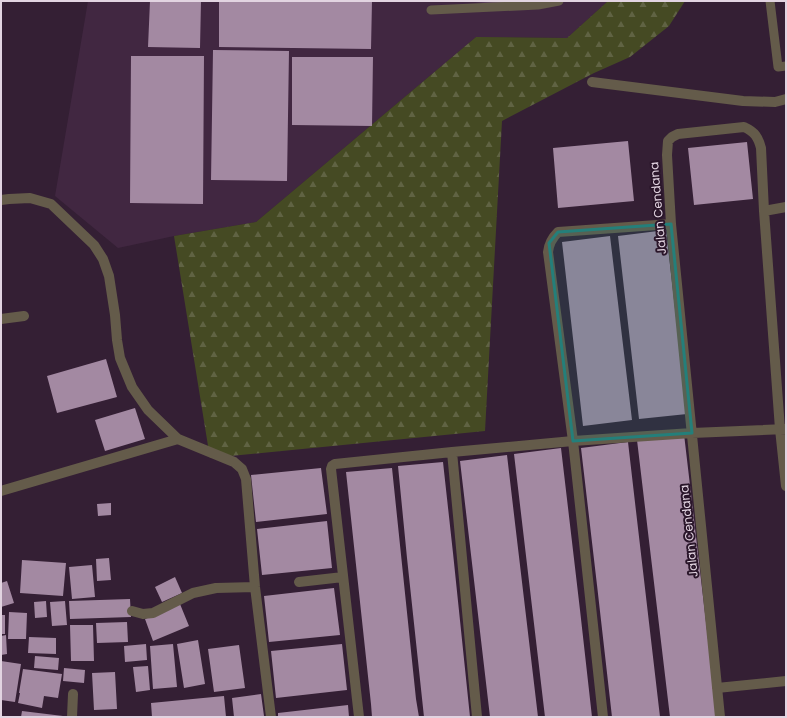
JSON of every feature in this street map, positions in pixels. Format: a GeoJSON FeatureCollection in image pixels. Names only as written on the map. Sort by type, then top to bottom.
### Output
{"type":"FeatureCollection","features":[{"type":"Feature","properties":{"kind":"street"},"geometry":{"type":"LineString","coordinates":[[592,82],[743,101],[775,102],[786,99]]}},
{"type":"Feature","properties":{"kind":"street","name":"Jalan Cendana"},"geometry":{"type":"LineString","coordinates":[[720,717],[666,155],[668,141],[672,136],[678,134],[744,127],[752,130],[759,139],[761,148],[764,211],[783,429],[786,486]]}},
{"type":"Feature","properties":{"kind":"street"},"geometry":{"type":"LineString","coordinates":[[1,200],[30,198],[51,204],[94,245],[103,259],[109,276],[120,358],[132,387],[148,410],[178,439],[234,462],[242,469],[246,479],[255,587],[271,717]]}},
{"type":"Feature","properties":{"kind":"street"},"geometry":{"type":"LineString","coordinates":[[764,211],[786,207]]}},
{"type":"Feature","properties":{"kind":"street"},"geometry":{"type":"LineString","coordinates":[[603,717],[573,441],[548,252],[549,244],[558,232],[672,224]]}},
{"type":"Feature","properties":{"kind":"street"},"geometry":{"type":"LineString","coordinates":[[1,319],[24,316]]}},
{"type":"Feature","properties":{"kind":"street"},"geometry":{"type":"LineString","coordinates":[[359,717],[331,469],[332,466],[338,463],[573,441],[783,429]]}},
{"type":"Feature","properties":{"kind":"street"},"geometry":{"type":"LineString","coordinates":[[1,491],[178,439]]}},
{"type":"Feature","properties":{"kind":"street"},"geometry":{"type":"LineString","coordinates":[[452,452],[477,717]]}},
{"type":"Feature","properties":{"kind":"street"},"geometry":{"type":"LineString","coordinates":[[299,582],[343,577]]}},
{"type":"Feature","properties":{"kind":"street"},"geometry":{"type":"LineString","coordinates":[[132,611],[143,614],[153,613],[193,593],[216,588],[255,587]]}},
{"type":"Feature","properties":{"kind":"street"},"geometry":{"type":"LineString","coordinates":[[717,688],[786,681]]}},
{"type":"Feature","properties":{"kind":"street"},"geometry":{"type":"LineString","coordinates":[[72,717],[73,694]]}},
{"type":"Feature","properties":{"kind":"lane"},"geometry":{"type":"LineString","coordinates":[[431,10],[538,5],[559,1]]}},
{"type":"Feature","properties":{"kind":"lane"},"geometry":{"type":"LineString","coordinates":[[770,1],[778,67],[786,66]]}},
{"type":"Feature","properties":{"kind":"highlighted area"},"geometry":{"type":"Polygon","coordinates":[[[671,224],[692,433],[573,441],[549,243],[558,232],[671,224]]]}},
{"type":"Feature","properties":{"kind":"shaded area"},"geometry":{"type":"Polygon","coordinates":[[[88,1],[608,1],[567,38],[476,37],[256,222],[174,236],[118,248],[55,196],[88,1]]]}},
{"type":"Feature","properties":{"kind":"green space"},"geometry":{"type":"Polygon","coordinates":[[[608,1],[685,1],[669,26],[630,57],[594,73],[502,121],[485,431],[210,458],[174,236],[256,222],[476,37],[567,38],[608,1]]]}},
{"type":"Feature","properties":{"kind":"building"},"geometry":{"type":"Polygon","coordinates":[[[150,1],[201,1],[200,48],[148,47],[150,1]]]}},
{"type":"Feature","properties":{"kind":"building"},"geometry":{"type":"Polygon","coordinates":[[[219,1],[372,1],[371,49],[219,47],[219,1]]]}},
{"type":"Feature","properties":{"kind":"building"},"geometry":{"type":"Polygon","coordinates":[[[531,1],[531,3],[475,2],[531,1]]]}},
{"type":"Feature","properties":{"kind":"building"},"geometry":{"type":"Polygon","coordinates":[[[213,50],[289,51],[287,181],[211,180],[213,50]]]}},
{"type":"Feature","properties":{"kind":"building"},"geometry":{"type":"Polygon","coordinates":[[[131,56],[204,56],[203,204],[130,203],[131,56]]]}},
{"type":"Feature","properties":{"kind":"building"},"geometry":{"type":"Polygon","coordinates":[[[292,57],[373,57],[372,126],[292,125],[292,57]]]}},
{"type":"Feature","properties":{"kind":"building"},"geometry":{"type":"Polygon","coordinates":[[[628,141],[634,201],[558,208],[553,148],[628,141]]]}},
{"type":"Feature","properties":{"kind":"building"},"geometry":{"type":"Polygon","coordinates":[[[747,142],[753,199],[694,205],[688,148],[747,142]]]}},
{"type":"Feature","properties":{"kind":"building"},"geometry":{"type":"Polygon","coordinates":[[[666,230],[687,414],[639,419],[618,236],[666,230]]]}},
{"type":"Feature","properties":{"kind":"building"},"geometry":{"type":"Polygon","coordinates":[[[610,236],[632,420],[583,426],[562,242],[610,236]]]}},
{"type":"Feature","properties":{"kind":"building"},"geometry":{"type":"Polygon","coordinates":[[[106,359],[117,397],[57,413],[47,376],[106,359]]]}},
{"type":"Feature","properties":{"kind":"building"},"geometry":{"type":"Polygon","coordinates":[[[135,408],[145,439],[105,451],[95,420],[135,408]]]}},
{"type":"Feature","properties":{"kind":"building"},"geometry":{"type":"Polygon","coordinates":[[[684,434],[717,717],[670,717],[637,440],[684,434]]]}},
{"type":"Feature","properties":{"kind":"building"},"geometry":{"type":"Polygon","coordinates":[[[628,442],[660,717],[612,717],[581,448],[628,442]]]}},
{"type":"Feature","properties":{"kind":"building"},"geometry":{"type":"Polygon","coordinates":[[[561,448],[592,717],[545,717],[514,454],[561,448]]]}},
{"type":"Feature","properties":{"kind":"building"},"geometry":{"type":"Polygon","coordinates":[[[507,455],[538,717],[490,717],[460,461],[507,455]]]}},
{"type":"Feature","properties":{"kind":"building"},"geometry":{"type":"Polygon","coordinates":[[[443,462],[470,717],[424,717],[407,558],[398,466],[443,462]]]}},
{"type":"Feature","properties":{"kind":"building"},"geometry":{"type":"Polygon","coordinates":[[[321,468],[327,514],[256,522],[251,475],[321,468]]]}},
{"type":"Feature","properties":{"kind":"building"},"geometry":{"type":"Polygon","coordinates":[[[392,468],[419,717],[372,717],[346,472],[392,468]]]}},
{"type":"Feature","properties":{"kind":"building"},"geometry":{"type":"Polygon","coordinates":[[[111,503],[111,515],[98,516],[97,504],[111,503]]]}},
{"type":"Feature","properties":{"kind":"building"},"geometry":{"type":"Polygon","coordinates":[[[327,521],[332,568],[262,575],[257,529],[327,521]]]}},
{"type":"Feature","properties":{"kind":"building"},"geometry":{"type":"Polygon","coordinates":[[[109,558],[111,580],[97,581],[96,559],[109,558]]]}},
{"type":"Feature","properties":{"kind":"building"},"geometry":{"type":"Polygon","coordinates":[[[22,560],[66,563],[63,596],[20,593],[22,560]]]}},
{"type":"Feature","properties":{"kind":"building"},"geometry":{"type":"Polygon","coordinates":[[[92,565],[95,597],[72,599],[69,567],[92,565]]]}},
{"type":"Feature","properties":{"kind":"building"},"geometry":{"type":"Polygon","coordinates":[[[175,577],[182,593],[162,602],[155,587],[175,577]]]}},
{"type":"Feature","properties":{"kind":"building"},"geometry":{"type":"Polygon","coordinates":[[[7,581],[14,603],[1,607],[1,583],[7,581]]]}},
{"type":"Feature","properties":{"kind":"building"},"geometry":{"type":"Polygon","coordinates":[[[334,588],[340,635],[269,642],[264,596],[334,588]]]}},
{"type":"Feature","properties":{"kind":"building"},"geometry":{"type":"Polygon","coordinates":[[[130,599],[131,617],[70,619],[69,601],[130,599]]]}},
{"type":"Feature","properties":{"kind":"building"},"geometry":{"type":"Polygon","coordinates":[[[46,601],[47,617],[35,618],[34,602],[46,601]]]}},
{"type":"Feature","properties":{"kind":"building"},"geometry":{"type":"Polygon","coordinates":[[[65,601],[67,625],[52,626],[50,602],[65,601]]]}},
{"type":"Feature","properties":{"kind":"building"},"geometry":{"type":"Polygon","coordinates":[[[180,604],[189,626],[153,641],[145,619],[180,604]]]}},
{"type":"Feature","properties":{"kind":"building"},"geometry":{"type":"Polygon","coordinates":[[[9,612],[27,613],[26,639],[8,639],[9,612]]]}},
{"type":"Feature","properties":{"kind":"building"},"geometry":{"type":"Polygon","coordinates":[[[1,615],[5,615],[5,634],[1,634],[1,615]]]}},
{"type":"Feature","properties":{"kind":"building"},"geometry":{"type":"Polygon","coordinates":[[[127,622],[128,642],[97,643],[96,623],[127,622]]]}},
{"type":"Feature","properties":{"kind":"building"},"geometry":{"type":"Polygon","coordinates":[[[70,625],[93,625],[94,661],[71,661],[70,625]]]}},
{"type":"Feature","properties":{"kind":"building"},"geometry":{"type":"Polygon","coordinates":[[[6,635],[7,654],[1,655],[1,636],[6,635]]]}},
{"type":"Feature","properties":{"kind":"building"},"geometry":{"type":"Polygon","coordinates":[[[29,637],[56,638],[56,654],[28,653],[29,637]]]}},
{"type":"Feature","properties":{"kind":"building"},"geometry":{"type":"Polygon","coordinates":[[[198,640],[205,684],[184,688],[177,644],[198,640]]]}},
{"type":"Feature","properties":{"kind":"building"},"geometry":{"type":"Polygon","coordinates":[[[146,644],[147,660],[125,662],[124,646],[146,644]]]}},
{"type":"Feature","properties":{"kind":"building"},"geometry":{"type":"Polygon","coordinates":[[[173,644],[177,687],[153,689],[150,646],[173,644]]]}},
{"type":"Feature","properties":{"kind":"building"},"geometry":{"type":"Polygon","coordinates":[[[342,644],[347,690],[276,698],[271,651],[342,644]]]}},
{"type":"Feature","properties":{"kind":"building"},"geometry":{"type":"Polygon","coordinates":[[[239,645],[245,688],[214,692],[208,649],[239,645]]]}},
{"type":"Feature","properties":{"kind":"building"},"geometry":{"type":"Polygon","coordinates":[[[35,656],[59,658],[58,670],[34,668],[35,656]]]}},
{"type":"Feature","properties":{"kind":"building"},"geometry":{"type":"Polygon","coordinates":[[[1,661],[21,664],[15,702],[1,700],[1,661]]]}},
{"type":"Feature","properties":{"kind":"building"},"geometry":{"type":"Polygon","coordinates":[[[148,666],[150,690],[136,692],[133,667],[148,666]]]}},
{"type":"Feature","properties":{"kind":"building"},"geometry":{"type":"Polygon","coordinates":[[[64,668],[85,670],[84,683],[63,681],[64,668]]]}},
{"type":"Feature","properties":{"kind":"building"},"geometry":{"type":"Polygon","coordinates":[[[23,669],[62,674],[58,698],[44,696],[42,708],[18,703],[23,669]]]}},
{"type":"Feature","properties":{"kind":"building"},"geometry":{"type":"Polygon","coordinates":[[[115,672],[117,709],[94,710],[92,673],[115,672]]]}},
{"type":"Feature","properties":{"kind":"building"},"geometry":{"type":"Polygon","coordinates":[[[261,694],[264,716],[234,717],[232,698],[261,694]]]}},
{"type":"Feature","properties":{"kind":"building"},"geometry":{"type":"Polygon","coordinates":[[[224,696],[226,717],[152,717],[151,703],[224,696]]]}},
{"type":"Feature","properties":{"kind":"building"},"geometry":{"type":"Polygon","coordinates":[[[348,705],[349,717],[278,717],[278,713],[348,705]]]}},
{"type":"Feature","properties":{"kind":"building"},"geometry":{"type":"Polygon","coordinates":[[[22,711],[63,716],[63,717],[21,717],[22,711]]]}}]}
